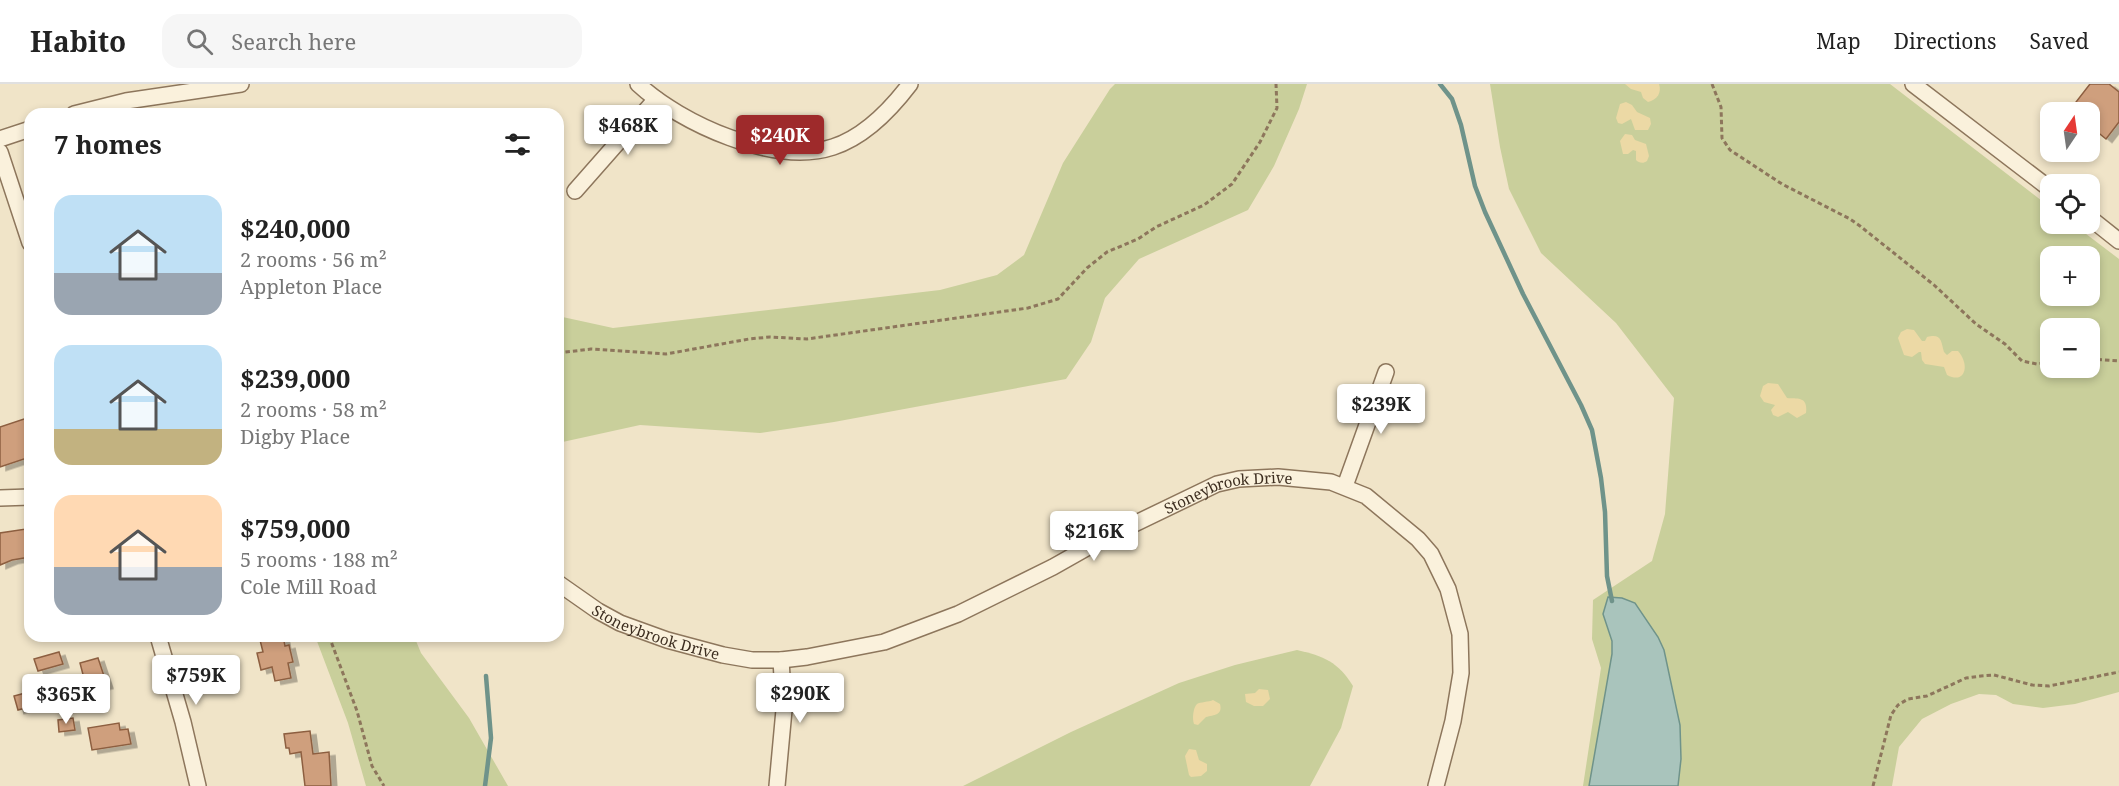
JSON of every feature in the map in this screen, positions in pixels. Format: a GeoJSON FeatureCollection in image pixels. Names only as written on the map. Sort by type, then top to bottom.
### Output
{"type":"FeatureCollection","features":[{"type":"Feature","properties":{"kind":"street"},"geometry":{"type":"LineString","coordinates":[[98,108],[126,101],[241,84]]}},
{"type":"Feature","properties":{"kind":"street"},"geometry":{"type":"LineString","coordinates":[[638,84],[683,117],[733,139],[778,149],[817,150],[832,147],[862,132],[877,120],[910,84]]}},
{"type":"Feature","properties":{"kind":"street"},"geometry":{"type":"LineString","coordinates":[[1913,84],[2040,181]]}},
{"type":"Feature","properties":{"kind":"street"},"geometry":{"type":"LineString","coordinates":[[575,190],[656,99]]}},
{"type":"Feature","properties":{"kind":"street"},"geometry":{"type":"LineString","coordinates":[[0,139],[24,131]]}},
{"type":"Feature","properties":{"kind":"street"},"geometry":{"type":"LineString","coordinates":[[0,152],[24,225]]}},
{"type":"Feature","properties":{"kind":"street"},"geometry":{"type":"LineString","coordinates":[[2100,226],[2119,241]]}},
{"type":"Feature","properties":{"kind":"street"},"geometry":{"type":"LineString","coordinates":[[1345,486],[1386,372]]}},
{"type":"Feature","properties":{"kind":"street","name":"Stoneybrook Drive"},"geometry":{"type":"LineString","coordinates":[[564,587],[598,611],[642,632],[723,655],[752,660],[781,660],[834,653],[884,642],[929,626],[988,600],[1099,540],[1217,484],[1239,479],[1278,477],[1313,479],[1345,486],[1366,496],[1384,509],[1418,539],[1431,554],[1453,604],[1460,634],[1461,673],[1453,721],[1436,786]]}},
{"type":"Feature","properties":{"kind":"street"},"geometry":{"type":"LineString","coordinates":[[0,498],[24,497]]}},
{"type":"Feature","properties":{"kind":"street"},"geometry":{"type":"LineString","coordinates":[[160,642],[183,722],[198,786]]}},
{"type":"Feature","properties":{"kind":"street"},"geometry":{"type":"LineString","coordinates":[[777,786],[784,710],[781,660]]}},
{"type":"Feature","properties":{"kind":"path"},"geometry":{"type":"LineString","coordinates":[[564,352],[591,349],[666,354],[749,339],[770,337],[807,339],[1028,308],[1058,299],[1087,268],[1107,252],[1138,239],[1156,227],[1204,205],[1232,183],[1260,142],[1277,108],[1276,84]]}},
{"type":"Feature","properties":{"kind":"path"},"geometry":{"type":"LineString","coordinates":[[1712,84],[1721,107],[1722,138],[1731,150],[1782,184],[1841,213],[1860,226],[1934,285],[1976,324],[2005,344],[2022,361],[2040,364]]}},
{"type":"Feature","properties":{"kind":"path"},"geometry":{"type":"LineString","coordinates":[[2100,360],[2119,361]]}},
{"type":"Feature","properties":{"kind":"path"},"geometry":{"type":"LineString","coordinates":[[331,642],[357,711],[372,766],[384,786]]}},
{"type":"Feature","properties":{"kind":"path"},"geometry":{"type":"LineString","coordinates":[[1873,786],[1891,715],[1898,705],[1908,699],[1927,696],[1966,678],[1981,676],[1994,675],[2032,685],[2049,686],[2119,672]]}},
{"type":"Feature","properties":{"kind":"green space"},"geometry":{"type":"Polygon","coordinates":[[[1115,84],[1307,84],[1299,109],[1274,166],[1248,210],[1139,259],[1105,298],[1091,342],[1066,379],[834,422],[760,433],[640,425],[564,442],[564,317],[613,328],[940,290],[997,275],[1024,255],[1063,163],[1115,84]]]}},
{"type":"Feature","properties":{"kind":"green space"},"geometry":{"type":"Polygon","coordinates":[[[1490,84],[1890,84],[2040,199],[2040,234],[2086,234],[2119,259],[2119,692],[2075,704],[2043,708],[2013,704],[1996,695],[1979,694],[1951,704],[1922,719],[1899,747],[1892,786],[1583,786],[1601,668],[1592,639],[1593,600],[1652,561],[1665,514],[1674,398],[1616,323],[1541,253],[1509,189],[1490,84]]]}},
{"type":"Feature","properties":{"kind":"green space"},"geometry":{"type":"Polygon","coordinates":[[[317,642],[416,642],[421,653],[469,718],[508,786],[366,786],[348,723],[317,642]]]}},
{"type":"Feature","properties":{"kind":"green space"},"geometry":{"type":"Polygon","coordinates":[[[1297,650],[1330,661],[1342,671],[1353,686],[1341,728],[1310,786],[963,786],[1071,732],[1179,683],[1235,665],[1297,650]]]}},
{"type":"Feature","properties":{"kind":"sand"},"geometry":{"type":"Polygon","coordinates":[[[1625,84],[1659,84],[1659,93],[1656,98],[1648,102],[1643,98],[1641,92],[1625,84]]]}},
{"type":"Feature","properties":{"kind":"sand"},"geometry":{"type":"Polygon","coordinates":[[[1626,102],[1632,105],[1637,112],[1650,118],[1651,124],[1648,130],[1635,130],[1631,119],[1622,124],[1618,123],[1616,118],[1620,104],[1626,102]]]}},
{"type":"Feature","properties":{"kind":"sand"},"geometry":{"type":"Polygon","coordinates":[[[1625,134],[1632,135],[1635,140],[1646,144],[1649,156],[1647,161],[1643,163],[1637,161],[1636,151],[1633,150],[1628,154],[1623,154],[1620,141],[1625,134]]]}},
{"type":"Feature","properties":{"kind":"sand"},"geometry":{"type":"Polygon","coordinates":[[[1907,329],[1914,330],[1922,341],[1925,341],[1927,337],[1938,337],[1947,355],[1952,351],[1958,351],[1965,367],[1962,375],[1953,377],[1947,375],[1944,367],[1925,364],[1921,352],[1912,357],[1904,355],[1898,338],[1901,332],[1907,329]]]}},
{"type":"Feature","properties":{"kind":"sand"},"geometry":{"type":"Polygon","coordinates":[[[1768,383],[1778,384],[1787,398],[1804,401],[1806,413],[1797,418],[1788,412],[1778,417],[1773,415],[1771,410],[1775,405],[1764,402],[1760,396],[1763,386],[1768,383]]]}},
{"type":"Feature","properties":{"kind":"sand"},"geometry":{"type":"Polygon","coordinates":[[[1259,689],[1268,690],[1270,699],[1263,706],[1254,706],[1246,702],[1245,694],[1255,693],[1259,689]]]}},
{"type":"Feature","properties":{"kind":"sand"},"geometry":{"type":"Polygon","coordinates":[[[1213,700],[1220,704],[1219,712],[1206,717],[1198,725],[1194,724],[1193,714],[1197,704],[1213,700]]]}},
{"type":"Feature","properties":{"kind":"sand"},"geometry":{"type":"Polygon","coordinates":[[[1189,749],[1196,750],[1199,760],[1207,764],[1207,771],[1201,776],[1191,777],[1189,775],[1185,756],[1189,749]]]}},
{"type":"Feature","properties":{"kind":"water"},"geometry":{"type":"Polygon","coordinates":[[[1608,597],[1622,598],[1635,603],[1664,650],[1680,725],[1681,759],[1678,786],[1589,786],[1612,654],[1612,641],[1603,614],[1608,597]]]}},
{"type":"Feature","properties":{"kind":"building"},"geometry":{"type":"Polygon","coordinates":[[[2090,84],[2109,84],[2119,92],[2119,122],[2106,139],[2100,134],[2100,102],[2076,102],[2090,84]]]}},
{"type":"Feature","properties":{"kind":"building"},"geometry":{"type":"Polygon","coordinates":[[[24,419],[24,459],[0,467],[0,427],[24,419]]]}},
{"type":"Feature","properties":{"kind":"building"},"geometry":{"type":"Polygon","coordinates":[[[24,529],[24,558],[0,565],[0,533],[24,529]]]}},
{"type":"Feature","properties":{"kind":"building"},"geometry":{"type":"Polygon","coordinates":[[[260,642],[284,642],[285,646],[289,645],[293,662],[288,663],[291,678],[275,681],[272,667],[261,670],[257,653],[263,652],[260,642]]]}},
{"type":"Feature","properties":{"kind":"building"},"geometry":{"type":"Polygon","coordinates":[[[59,652],[63,664],[38,671],[34,659],[59,652]]]}},
{"type":"Feature","properties":{"kind":"building"},"geometry":{"type":"Polygon","coordinates":[[[98,658],[107,685],[87,690],[80,663],[98,658]]]}},
{"type":"Feature","properties":{"kind":"building"},"geometry":{"type":"Polygon","coordinates":[[[29,692],[33,706],[18,710],[14,696],[29,692]]]}},
{"type":"Feature","properties":{"kind":"building"},"geometry":{"type":"Polygon","coordinates":[[[73,718],[75,730],[59,732],[58,720],[73,718]]]}},
{"type":"Feature","properties":{"kind":"building"},"geometry":{"type":"Polygon","coordinates":[[[119,723],[120,730],[128,729],[131,744],[92,750],[88,728],[119,723]]]}},
{"type":"Feature","properties":{"kind":"building"},"geometry":{"type":"Polygon","coordinates":[[[310,731],[313,754],[329,752],[331,786],[305,786],[301,752],[290,754],[289,748],[286,748],[284,734],[310,731]]]}},
{"type":"Feature","properties":{"kind":"waterway"},"geometry":{"type":"LineString","coordinates":[[1440,84],[1452,99],[1461,125],[1475,186],[1485,212],[1523,294],[1592,430],[1605,512],[1607,576],[1612,601]]}},
{"type":"Feature","properties":{"kind":"waterway"},"geometry":{"type":"LineString","coordinates":[[485,786],[491,738],[486,676]]}}]}
